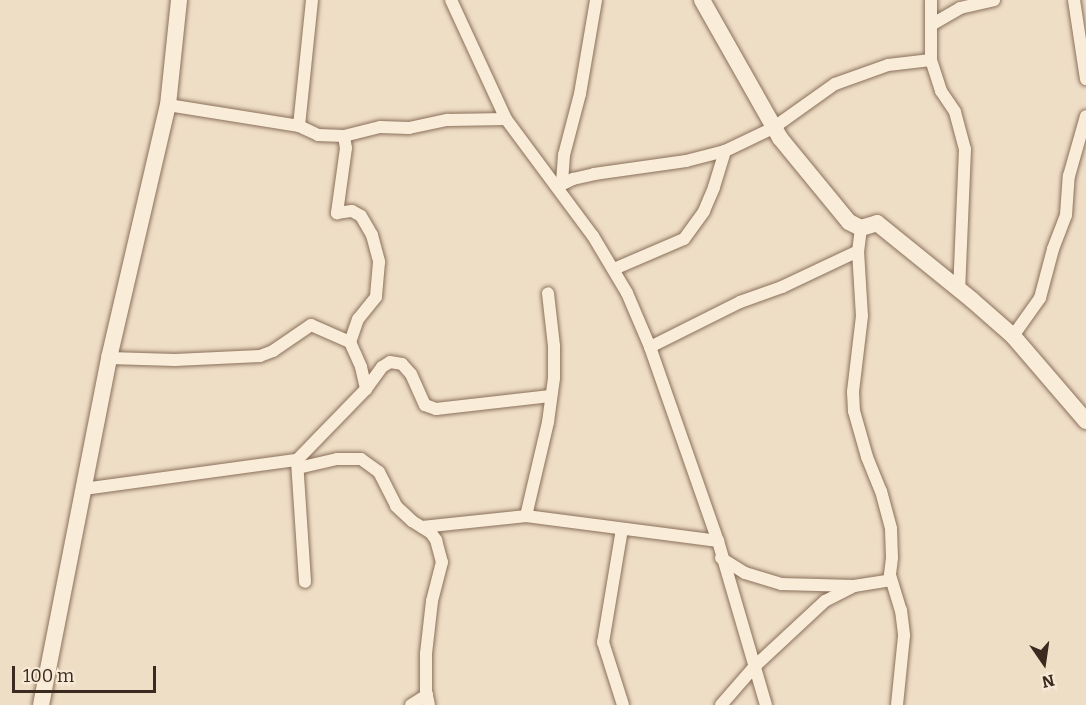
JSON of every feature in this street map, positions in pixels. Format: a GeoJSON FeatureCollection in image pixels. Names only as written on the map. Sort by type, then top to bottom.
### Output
{"type":"FeatureCollection","features":[{"type":"Feature","properties":{"kind":"street"},"geometry":{"type":"LineString","coordinates":[[40,705],[109,358],[168,105],[179,0]]}},
{"type":"Feature","properties":{"kind":"street"},"geometry":{"type":"LineString","coordinates":[[299,126],[312,0]]}},
{"type":"Feature","properties":{"kind":"street"},"geometry":{"type":"LineString","coordinates":[[451,0],[506,119],[559,185],[614,269],[650,347],[718,541],[721,558],[766,705]]}},
{"type":"Feature","properties":{"kind":"street"},"geometry":{"type":"LineString","coordinates":[[559,185],[586,63],[596,0]]}},
{"type":"Feature","properties":{"kind":"street"},"geometry":{"type":"LineString","coordinates":[[702,0],[773,128],[849,222],[861,228],[877,223],[959,290],[1013,336],[1086,422]]}},
{"type":"Feature","properties":{"kind":"street"},"geometry":{"type":"LineString","coordinates":[[931,0],[931,60],[941,91],[955,112],[965,149],[959,290]]}},
{"type":"Feature","properties":{"kind":"street"},"geometry":{"type":"LineString","coordinates":[[932,24],[960,8],[994,0]]}},
{"type":"Feature","properties":{"kind":"street"},"geometry":{"type":"LineString","coordinates":[[1074,0],[1086,79]]}},
{"type":"Feature","properties":{"kind":"street"},"geometry":{"type":"LineString","coordinates":[[559,185],[594,174],[686,161],[725,151],[773,128],[835,84],[888,65],[931,60]]}},
{"type":"Feature","properties":{"kind":"street"},"geometry":{"type":"LineString","coordinates":[[168,105],[299,126],[318,135],[344,136],[380,127],[409,128],[448,120],[506,119]]}},
{"type":"Feature","properties":{"kind":"street"},"geometry":{"type":"LineString","coordinates":[[1013,336],[1040,298],[1053,249],[1066,214],[1069,177],[1086,116]]}},
{"type":"Feature","properties":{"kind":"street"},"geometry":{"type":"LineString","coordinates":[[344,136],[346,148],[337,213],[352,211],[361,216],[372,235],[379,262],[376,297],[358,319],[350,342]]}},
{"type":"Feature","properties":{"kind":"street"},"geometry":{"type":"LineString","coordinates":[[614,269],[684,239],[704,211],[725,151]]}},
{"type":"Feature","properties":{"kind":"street"},"geometry":{"type":"LineString","coordinates":[[861,228],[858,251],[862,316],[852,392],[854,411],[867,457],[881,492],[891,529],[890,580],[901,610],[904,636],[897,705]]}},
{"type":"Feature","properties":{"kind":"street"},"geometry":{"type":"LineString","coordinates":[[650,347],[740,302],[782,287],[858,251]]}},
{"type":"Feature","properties":{"kind":"street"},"geometry":{"type":"LineString","coordinates":[[526,516],[548,422],[554,346],[548,293]]}},
{"type":"Feature","properties":{"kind":"street"},"geometry":{"type":"LineString","coordinates":[[109,358],[175,360],[260,356],[273,351],[311,325],[350,342],[361,367],[366,389]]}},
{"type":"Feature","properties":{"kind":"street"},"geometry":{"type":"LineString","coordinates":[[304,582],[298,464],[366,389],[382,367],[390,362],[402,364],[411,374],[425,405],[436,409],[550,396]]}},
{"type":"Feature","properties":{"kind":"street"},"geometry":{"type":"LineString","coordinates":[[84,489],[336,459],[361,459],[379,472],[396,506],[436,540],[442,562],[432,601],[426,654],[428,700],[411,705]]}},
{"type":"Feature","properties":{"kind":"street"},"geometry":{"type":"LineString","coordinates":[[422,526],[526,516],[718,541]]}},
{"type":"Feature","properties":{"kind":"street"},"geometry":{"type":"LineString","coordinates":[[622,529],[603,642],[623,705]]}},
{"type":"Feature","properties":{"kind":"street"},"geometry":{"type":"LineString","coordinates":[[721,558],[745,573],[781,584],[854,586],[890,580]]}},
{"type":"Feature","properties":{"kind":"street"},"geometry":{"type":"LineString","coordinates":[[721,705],[755,666],[825,601],[854,586]]}}]}
